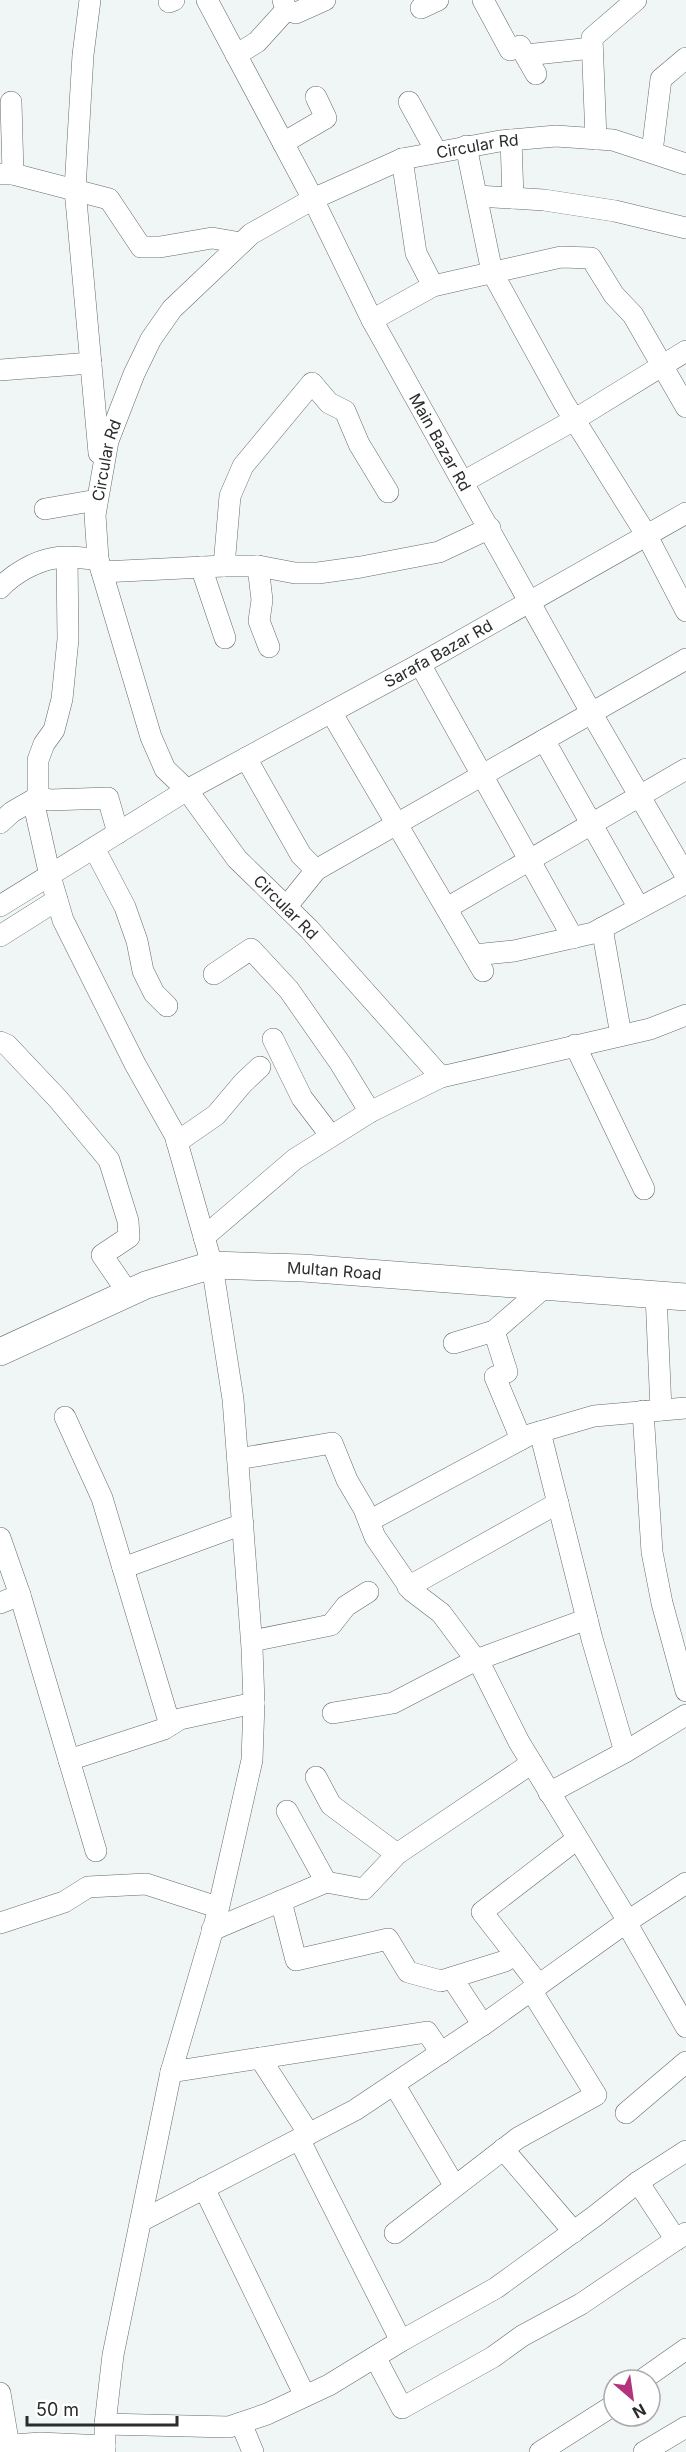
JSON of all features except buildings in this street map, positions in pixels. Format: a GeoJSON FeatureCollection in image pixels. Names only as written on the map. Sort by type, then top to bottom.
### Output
{"type":"FeatureCollection","features":[{"type":"Feature","properties":{"kind":"main road","name":"Multan Road"},"geometry":{"type":"LineString","coordinates":[[0,1352],[147,1285],[212,1265],[303,1268],[686,1297]]}},
{"type":"Feature","properties":{"kind":"street"},"geometry":{"type":"LineString","coordinates":[[90,0],[83,55],[75,189],[101,473]]}},
{"type":"Feature","properties":{"kind":"street","name":"Main Bazar Rd"},"geometry":{"type":"LineString","coordinates":[[207,0],[313,199],[372,320],[592,714],[686,876]]}},
{"type":"Feature","properties":{"kind":"street"},"geometry":{"type":"LineString","coordinates":[[236,55],[257,42],[285,5],[296,13],[325,0]]}},
{"type":"Feature","properties":{"kind":"street"},"geometry":{"type":"LineString","coordinates":[[483,0],[510,50],[520,46],[536,74]]}},
{"type":"Feature","properties":{"kind":"street"},"geometry":{"type":"LineString","coordinates":[[596,139],[592,38],[636,0]]}},
{"type":"Feature","properties":{"kind":"street"},"geometry":{"type":"LineString","coordinates":[[526,55],[592,48]]}},
{"type":"Feature","properties":{"kind":"street"},"geometry":{"type":"LineString","coordinates":[[652,152],[662,79],[686,58]]}},
{"type":"Feature","properties":{"kind":"street"},"geometry":{"type":"LineString","coordinates":[[283,143],[326,118],[316,97]]}},
{"type":"Feature","properties":{"kind":"street"},"geometry":{"type":"LineString","coordinates":[[11,102],[7,174],[109,199],[141,247],[160,247],[213,238],[241,243]]}},
{"type":"Feature","properties":{"kind":"street"},"geometry":{"type":"LineString","coordinates":[[410,102],[436,151]]}},
{"type":"Feature","properties":{"kind":"street","name":"Circular Rd"},"geometry":{"type":"LineString","coordinates":[[441,1077],[341,964],[237,859],[187,790],[165,769],[151,737],[100,566],[95,515],[108,441],[151,339],[172,309],[251,234],[313,199],[402,159],[436,151],[511,140],[556,136],[613,140],[686,164]]}},
{"type":"Feature","properties":{"kind":"street"},"geometry":{"type":"LineString","coordinates":[[511,140],[513,198]]}},
{"type":"Feature","properties":{"kind":"street"},"geometry":{"type":"LineString","coordinates":[[466,146],[492,272],[574,420],[647,536],[686,610]]}},
{"type":"Feature","properties":{"kind":"street"},"geometry":{"type":"LineString","coordinates":[[402,159],[416,253],[433,286]]}},
{"type":"Feature","properties":{"kind":"street"},"geometry":{"type":"LineString","coordinates":[[477,196],[544,200],[615,211],[686,228]]}},
{"type":"Feature","properties":{"kind":"street"},"geometry":{"type":"LineString","coordinates":[[372,320],[433,286],[561,257],[591,258],[614,295],[633,315],[686,407]]}},
{"type":"Feature","properties":{"kind":"street"},"geometry":{"type":"LineString","coordinates":[[463,482],[574,420],[686,351]]}},
{"type":"Feature","properties":{"kind":"street"},"geometry":{"type":"LineString","coordinates":[[0,370],[91,363]]}},
{"type":"Feature","properties":{"kind":"street"},"geometry":{"type":"LineString","coordinates":[[224,566],[230,496],[243,466],[312,383],[329,403],[345,411],[359,444],[388,492]]}},
{"type":"Feature","properties":{"kind":"street"},"geometry":{"type":"LineString","coordinates":[[45,509],[97,501]]}},
{"type":"Feature","properties":{"kind":"street","name":"Sarafa Bazar Rd"},"geometry":{"type":"LineString","coordinates":[[0,906],[187,790],[420,664],[529,600],[686,513]]}},
{"type":"Feature","properties":{"kind":"street"},"geometry":{"type":"LineString","coordinates":[[0,588],[34,564],[55,557],[100,566],[258,566],[295,573],[318,573],[440,552],[490,528]]}},
{"type":"Feature","properties":{"kind":"street"},"geometry":{"type":"LineString","coordinates":[[0,2393],[5,2446],[40,2443],[105,2449],[105,2424],[113,2355],[171,2072],[212,1930],[252,1760],[254,1703],[252,1641],[238,1459],[233,1399],[212,1265],[177,1142],[63,920],[50,876],[36,798],[38,760],[54,730],[62,699],[68,639],[67,558]]}},
{"type":"Feature","properties":{"kind":"street"},"geometry":{"type":"LineString","coordinates":[[258,566],[262,600],[259,621],[269,647]]}},
{"type":"Feature","properties":{"kind":"street"},"geometry":{"type":"LineString","coordinates":[[201,567],[225,638]]}},
{"type":"Feature","properties":{"kind":"street"},"geometry":{"type":"LineString","coordinates":[[286,906],[316,870],[686,659]]}},
{"type":"Feature","properties":{"kind":"street"},"geometry":{"type":"LineString","coordinates":[[420,664],[573,938]]}},
{"type":"Feature","properties":{"kind":"street"},"geometry":{"type":"LineString","coordinates":[[331,712],[478,963],[514,951],[593,933],[686,883]]}},
{"type":"Feature","properties":{"kind":"street"},"geometry":{"type":"LineString","coordinates":[[544,740],[639,908]]}},
{"type":"Feature","properties":{"kind":"street"},"geometry":{"type":"LineString","coordinates":[[246,758],[301,855],[316,870]]}},
{"type":"Feature","properties":{"kind":"street"},"geometry":{"type":"LineString","coordinates":[[447,908],[686,769]]}},
{"type":"Feature","properties":{"kind":"street"},"geometry":{"type":"LineString","coordinates":[[0,823],[12,812],[36,798],[50,800],[108,798],[118,833]]}},
{"type":"Feature","properties":{"kind":"street"},"geometry":{"type":"LineString","coordinates":[[94,848],[125,907],[137,941],[143,971],[154,993],[167,1006]]}},
{"type":"Feature","properties":{"kind":"street"},"geometry":{"type":"LineString","coordinates":[[0,936],[57,900]]}},
{"type":"Feature","properties":{"kind":"street"},"geometry":{"type":"LineString","coordinates":[[602,928],[621,1035]]}},
{"type":"Feature","properties":{"kind":"street"},"geometry":{"type":"LineString","coordinates":[[214,974],[251,949],[289,990],[340,1063],[370,1112]]}},
{"type":"Feature","properties":{"kind":"street"},"geometry":{"type":"LineString","coordinates":[[204,1237],[295,1159],[370,1112],[441,1077],[650,1029],[686,1015]]}},
{"type":"Feature","properties":{"kind":"street"},"geometry":{"type":"LineString","coordinates":[[273,1039],[302,1098],[331,1136]]}},
{"type":"Feature","properties":{"kind":"street"},"geometry":{"type":"LineString","coordinates":[[0,1042],[7,1045],[58,1099],[109,1160],[128,1221],[129,1237],[102,1255],[128,1293]]}},
{"type":"Feature","properties":{"kind":"street"},"geometry":{"type":"LineString","coordinates":[[575,1045],[644,1189]]}},
{"type":"Feature","properties":{"kind":"street"},"geometry":{"type":"LineString","coordinates":[[177,1142],[216,1115],[260,1067]]}},
{"type":"Feature","properties":{"kind":"street"},"geometry":{"type":"LineString","coordinates":[[454,1343],[494,1331],[546,1286]]}},
{"type":"Feature","properties":{"kind":"street"},"geometry":{"type":"LineString","coordinates":[[656,1294],[652,1411],[652,1552],[662,1603],[686,1691]]}},
{"type":"Feature","properties":{"kind":"street"},"geometry":{"type":"LineString","coordinates":[[494,1331],[507,1372],[495,1377],[530,1436],[558,1503],[587,1619],[625,1752]]}},
{"type":"Feature","properties":{"kind":"street"},"geometry":{"type":"LineString","coordinates":[[369,1521],[530,1436],[594,1416],[686,1408]]}},
{"type":"Feature","properties":{"kind":"street"},"geometry":{"type":"LineString","coordinates":[[65,1417],[102,1498],[170,1725]]}},
{"type":"Feature","properties":{"kind":"street"},"geometry":{"type":"LineString","coordinates":[[238,1459],[332,1443],[375,1537],[408,1587],[441,1613],[476,1660],[549,1793],[628,1921],[631,1931],[686,2027]]}},
{"type":"Feature","properties":{"kind":"street"},"geometry":{"type":"LineString","coordinates":[[408,1587],[558,1503]]}},
{"type":"Feature","properties":{"kind":"street"},"geometry":{"type":"LineString","coordinates":[[123,1568],[243,1524]]}},
{"type":"Feature","properties":{"kind":"street"},"geometry":{"type":"LineString","coordinates":[[0,1538],[20,1595],[96,1851]]}},
{"type":"Feature","properties":{"kind":"street"},"geometry":{"type":"LineString","coordinates":[[252,1641],[331,1625],[346,1606],[368,1592]]}},
{"type":"Feature","properties":{"kind":"street"},"geometry":{"type":"LineString","coordinates":[[0,1603],[20,1595]]}},
{"type":"Feature","properties":{"kind":"street"},"geometry":{"type":"LineString","coordinates":[[333,1713],[393,1702],[476,1660],[587,1619]]}},
{"type":"Feature","properties":{"kind":"street"},"geometry":{"type":"LineString","coordinates":[[69,1760],[170,1725],[180,1719],[254,1703]]}},
{"type":"Feature","properties":{"kind":"street"},"geometry":{"type":"LineString","coordinates":[[549,1793],[625,1752],[686,1715]]}},
{"type":"Feature","properties":{"kind":"street"},"geometry":{"type":"LineString","coordinates":[[212,1930],[327,1882],[364,1889],[397,1854],[532,1763]]}},
{"type":"Feature","properties":{"kind":"street"},"geometry":{"type":"LineString","coordinates":[[316,1777],[331,1805],[397,1854]]}},
{"type":"Feature","properties":{"kind":"street"},"geometry":{"type":"LineString","coordinates":[[287,1811],[327,1882]]}},
{"type":"Feature","properties":{"kind":"street"},"geometry":{"type":"LineString","coordinates":[[395,2233],[454,2185],[518,2138],[596,2095],[515,1954],[482,1912],[577,1839]]}},
{"type":"Feature","properties":{"kind":"street"},"geometry":{"type":"LineString","coordinates":[[141,2221],[355,2110],[441,2054],[686,1882]]}},
{"type":"Feature","properties":{"kind":"street"},"geometry":{"type":"LineString","coordinates":[[0,1923],[64,1902],[88,1887],[146,1884],[217,1907]]}},
{"type":"Feature","properties":{"kind":"street"},"geometry":{"type":"LineString","coordinates":[[281,1901],[296,1960],[388,1939],[408,1972],[441,1981],[505,1961],[515,1954]]}},
{"type":"Feature","properties":{"kind":"street"},"geometry":{"type":"LineString","coordinates":[[452,1978],[483,2025]]}},
{"type":"Feature","properties":{"kind":"street"},"geometry":{"type":"LineString","coordinates":[[171,2072],[427,2032],[441,2054]]}},
{"type":"Feature","properties":{"kind":"street"},"geometry":{"type":"LineString","coordinates":[[260,2058],[304,2136],[401,2341]]}},
{"type":"Feature","properties":{"kind":"street"},"geometry":{"type":"LineString","coordinates":[[626,2113],[686,2062]]}},
{"type":"Feature","properties":{"kind":"street"},"geometry":{"type":"LineString","coordinates":[[394,2084],[454,2185]]}},
{"type":"Feature","properties":{"kind":"street"},"geometry":{"type":"LineString","coordinates":[[503,2149],[574,2232]]}},
{"type":"Feature","properties":{"kind":"street"},"geometry":{"type":"LineString","coordinates":[[105,2424],[229,2427],[267,2414],[329,2385],[401,2341],[496,2288],[638,2182],[686,2151]]}},
{"type":"Feature","properties":{"kind":"street"},"geometry":{"type":"LineString","coordinates":[[375,2357],[402,2408],[493,2357],[522,2336],[581,2304],[681,2236],[638,2182]]}},
{"type":"Feature","properties":{"kind":"street"},"geometry":{"type":"LineString","coordinates":[[204,2188],[304,2396]]}},
{"type":"Feature","properties":{"kind":"street"},"geometry":{"type":"LineString","coordinates":[[659,2368],[686,2349]]}},
{"type":"Feature","properties":{"kind":"street"},"geometry":{"type":"LineString","coordinates":[[540,2452],[602,2413]]}},
{"type":"Feature","properties":{"kind":"street"},"geometry":{"type":"LineString","coordinates":[[241,2423],[253,2452]]}},
{"type":"Feature","properties":{"kind":"street"},"geometry":{"type":"LineString","coordinates":[[644,2452],[686,2427]]}}]}
